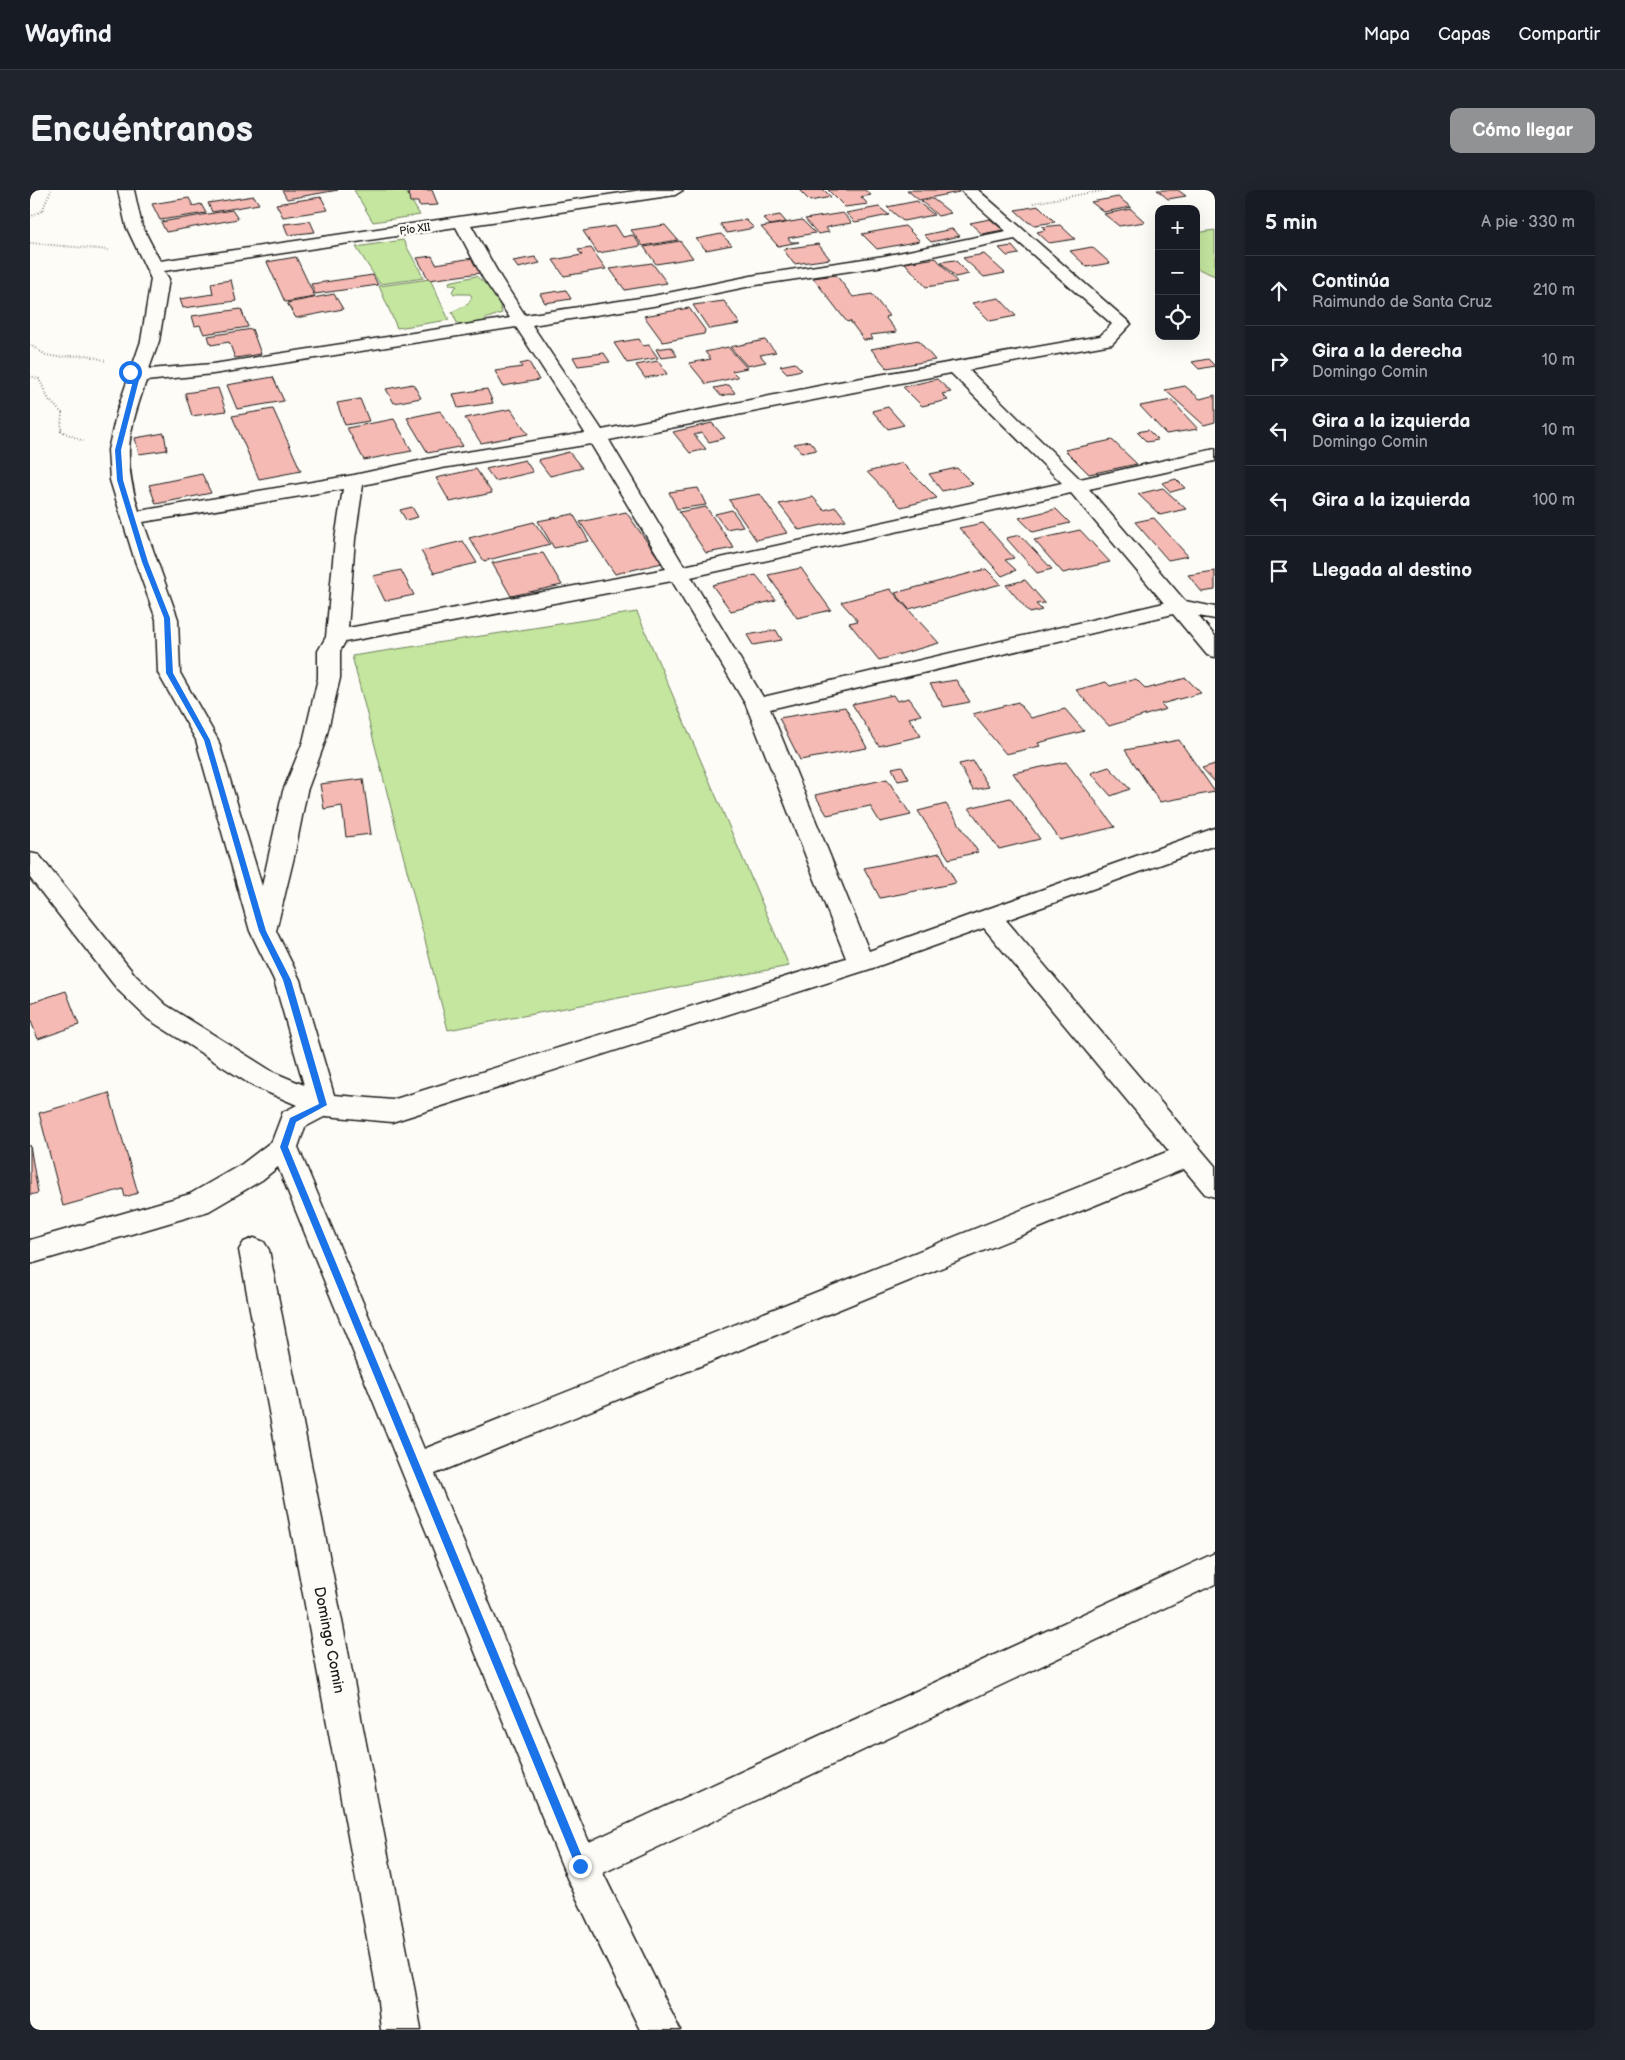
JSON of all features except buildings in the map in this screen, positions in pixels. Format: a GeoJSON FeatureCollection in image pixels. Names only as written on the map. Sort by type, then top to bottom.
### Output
{"type":"FeatureCollection","features":[{"type":"Feature","properties":{"kind":"street"},"geometry":{"type":"LineString","coordinates":[[126,190],[134,226],[160,279],[150,341],[137,376],[118,450],[120,480],[130,518],[167,618],[169,673],[207,740],[263,931],[287,980],[323,1105]]}},
{"type":"Feature","properties":{"kind":"street","name":"Pío XII"},"geometry":{"type":"LineString","coordinates":[[150,258],[461,222],[675,190]]}},
{"type":"Feature","properties":{"kind":"street"},"geometry":{"type":"LineString","coordinates":[[130,518],[354,481],[442,462],[597,437],[829,390],[957,369],[1106,340],[1122,324],[968,190]]}},
{"type":"Feature","properties":{"kind":"street"},"geometry":{"type":"LineString","coordinates":[[461,222],[492,278],[597,437],[680,573],[757,705],[861,963]]}},
{"type":"Feature","properties":{"kind":"street"},"geometry":{"type":"LineString","coordinates":[[137,376],[212,369],[653,301],[756,280],[884,261],[1017,234]]}},
{"type":"Feature","properties":{"kind":"street"},"geometry":{"type":"LineString","coordinates":[[957,369],[1076,486],[1215,650]]}},
{"type":"Feature","properties":{"kind":"street"},"geometry":{"type":"LineString","coordinates":[[337,637],[680,573],[1215,455]]}},
{"type":"Feature","properties":{"kind":"street"},"geometry":{"type":"LineString","coordinates":[[263,931],[282,857],[295,791],[314,742],[329,678],[329,651],[337,637],[345,539],[354,481]]}},
{"type":"Feature","properties":{"kind":"street"},"geometry":{"type":"LineString","coordinates":[[757,705],[1179,606],[1215,613]]}},
{"type":"Feature","properties":{"kind":"street"},"geometry":{"type":"LineString","coordinates":[[30,861],[127,983],[157,1012],[263,1079],[323,1105],[392,1111],[861,963],[1215,836]]}},
{"type":"Feature","properties":{"kind":"street"},"geometry":{"type":"LineString","coordinates":[[989,917],[1215,1186]]}},
{"type":"Feature","properties":{"kind":"street"},"geometry":{"type":"LineString","coordinates":[[30,1252],[199,1203],[252,1172],[284,1147],[293,1120],[323,1105]]}},
{"type":"Feature","properties":{"kind":"street"},"geometry":{"type":"LineString","coordinates":[[284,1147],[580,1866],[660,2030]]}},
{"type":"Feature","properties":{"kind":"street"},"geometry":{"type":"LineString","coordinates":[[416,1467],[1188,1155]]}},
{"type":"Feature","properties":{"kind":"street","name":"Domingo Comin"},"geometry":{"type":"LineString","coordinates":[[254,1250],[396,1992],[401,2030]]}},
{"type":"Feature","properties":{"kind":"street"},"geometry":{"type":"LineString","coordinates":[[580,1866],[1215,1568]]}},
{"type":"Feature","properties":{"kind":"path"},"geometry":{"type":"LineString","coordinates":[[30,217],[42,211],[51,190]]}},
{"type":"Feature","properties":{"kind":"path"},"geometry":{"type":"LineString","coordinates":[[990,210],[1106,190]]}},
{"type":"Feature","properties":{"kind":"path"},"geometry":{"type":"LineString","coordinates":[[30,243],[121,250],[150,258]]}},
{"type":"Feature","properties":{"kind":"path"},"geometry":{"type":"LineString","coordinates":[[30,346],[46,355],[56,357],[88,355],[122,365],[137,376]]}},
{"type":"Feature","properties":{"kind":"path"},"geometry":{"type":"LineString","coordinates":[[30,376],[39,379],[49,400],[62,413],[61,431],[78,439],[118,450]]}},
{"type":"Feature","properties":{"kind":"green space"},"geometry":{"type":"Polygon","coordinates":[[[354,190],[405,190],[420,215],[373,222],[354,190]]]}},
{"type":"Feature","properties":{"kind":"green space"},"geometry":{"type":"Polygon","coordinates":[[[1215,230],[1215,276],[1200,270],[1200,232],[1215,230]]]}},
{"type":"Feature","properties":{"kind":"green space"},"geometry":{"type":"Polygon","coordinates":[[[403,240],[424,278],[380,284],[356,247],[403,240]]]}},
{"type":"Feature","properties":{"kind":"green space"},"geometry":{"type":"Polygon","coordinates":[[[476,276],[497,294],[502,313],[485,319],[486,322],[463,326],[457,323],[452,312],[468,304],[472,297],[470,294],[454,294],[452,291],[457,286],[450,285],[449,282],[476,276]]]}},
{"type":"Feature","properties":{"kind":"green space"},"geometry":{"type":"Polygon","coordinates":[[[430,279],[449,320],[397,328],[379,286],[430,279]]]}},
{"type":"Feature","properties":{"kind":"green space"},"geometry":{"type":"Polygon","coordinates":[[[637,612],[789,966],[448,1030],[352,656],[637,612]]]}},
{"type":"Feature","properties":{"kind":"route"},"geometry":{"type":"LineString","coordinates":[[130,372],[137,376],[126,411],[118,450],[120,480],[130,518],[167,618],[169,673],[207,740],[263,931],[287,980],[323,1105],[293,1120],[284,1147],[580,1866]]}}]}
